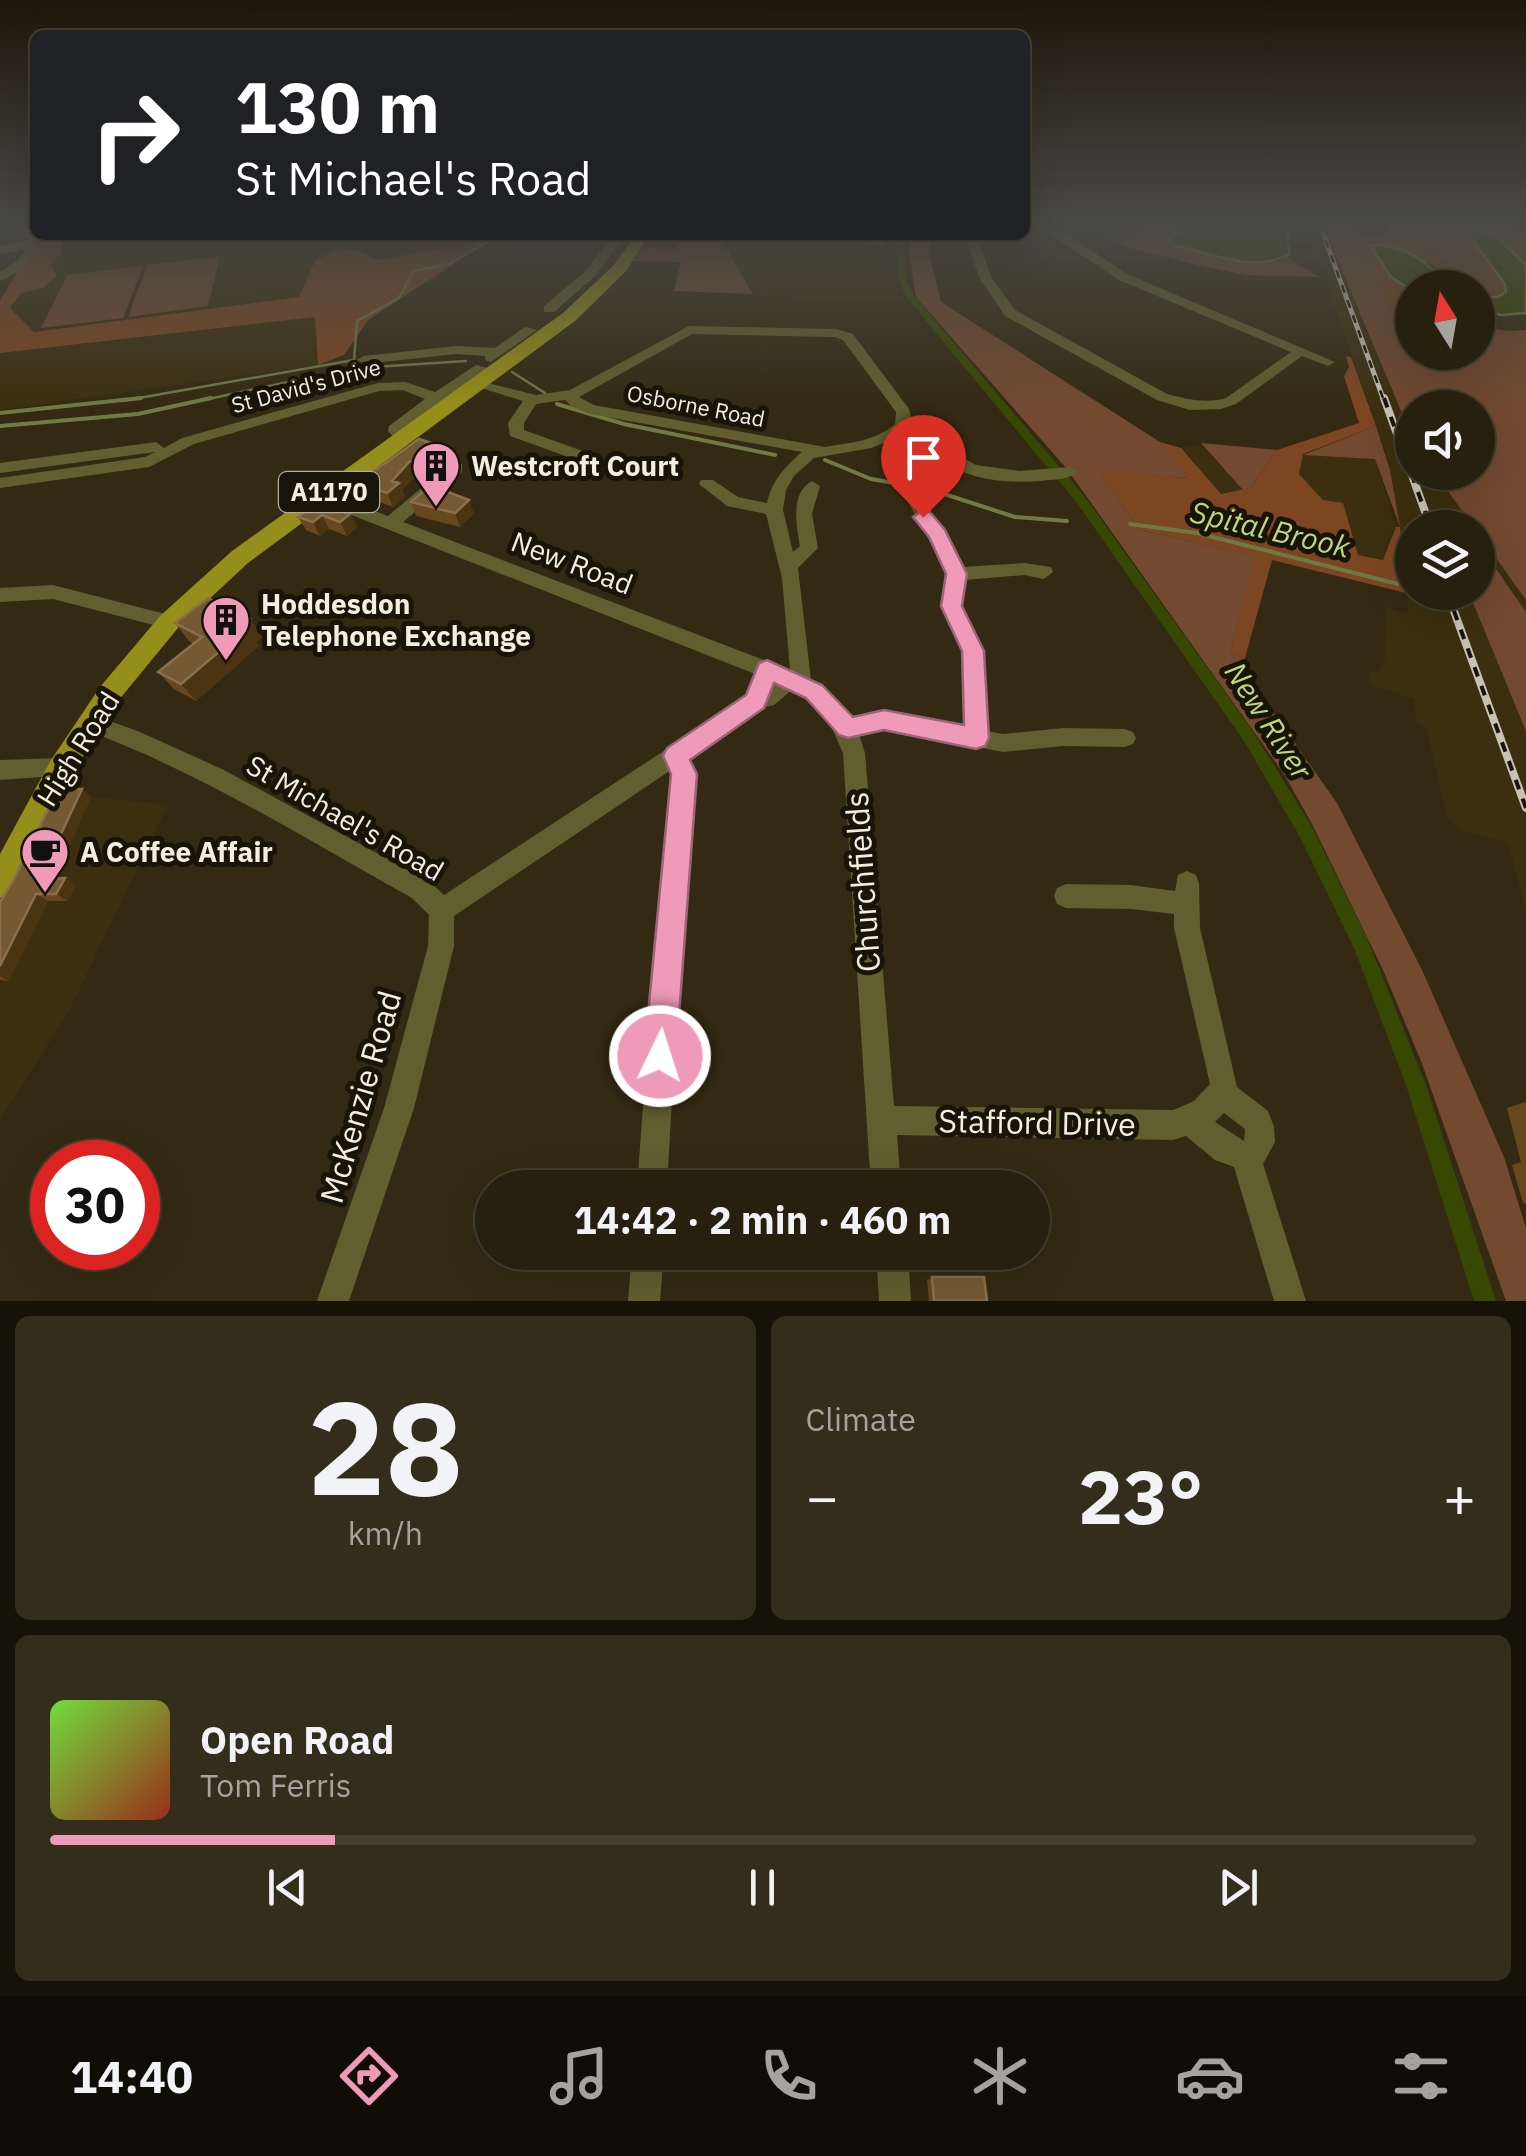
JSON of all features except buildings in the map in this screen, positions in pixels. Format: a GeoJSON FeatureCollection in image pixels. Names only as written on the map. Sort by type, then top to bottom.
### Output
{"type":"FeatureCollection","features":[{"type":"Feature","properties":{"kind":"main road","name":"A1170"},"geometry":{"type":"LineString","coordinates":[[169,622],[240,557],[404,439],[490,369],[583,305],[602,286]]}},
{"type":"Feature","properties":{"kind":"main road","name":"High Road"},"geometry":{"type":"LineString","coordinates":[[0,884],[61,768],[90,723],[169,622]]}},
{"type":"Feature","properties":{"kind":"street"},"geometry":{"type":"LineString","coordinates":[[549,309],[576,286]]}},
{"type":"Feature","properties":{"kind":"street"},"geometry":{"type":"LineString","coordinates":[[990,286],[1010,312],[1169,400],[1222,406],[1301,351]]}},
{"type":"Feature","properties":{"kind":"street"},"geometry":{"type":"LineString","coordinates":[[1144,286],[1328,362]]}},
{"type":"Feature","properties":{"kind":"street"},"geometry":{"type":"LineString","coordinates":[[404,439],[396,431],[397,426],[473,370],[490,369],[530,330]]}},
{"type":"Feature","properties":{"kind":"street"},"geometry":{"type":"LineString","coordinates":[[364,360],[456,350],[532,399],[569,395],[588,388],[690,330],[836,333],[848,337],[906,420],[935,449],[958,463],[1001,477],[1070,472]]}},
{"type":"Feature","properties":{"kind":"street","name":"St David's Drive"},"geometry":{"type":"LineString","coordinates":[[0,483],[151,455],[384,386],[405,386],[435,397]]}},
{"type":"Feature","properties":{"kind":"street","name":"Osborne Road"},"geometry":{"type":"LineString","coordinates":[[569,395],[576,404],[590,409],[819,450]]}},
{"type":"Feature","properties":{"kind":"street"},"geometry":{"type":"LineString","coordinates":[[532,399],[516,423],[516,433],[598,464]]}},
{"type":"Feature","properties":{"kind":"street"},"geometry":{"type":"LineString","coordinates":[[906,420],[900,429],[882,439],[819,450],[784,478],[774,510],[794,598],[796,682],[826,700],[848,728],[884,720],[1014,743],[1050,737],[1125,738]]}},
{"type":"Feature","properties":{"kind":"street","name":"St David's Drive"},"geometry":{"type":"LineString","coordinates":[[0,468],[151,455]]}},
{"type":"Feature","properties":{"kind":"street"},"geometry":{"type":"LineString","coordinates":[[391,523],[456,468]]}},
{"type":"Feature","properties":{"kind":"street"},"geometry":{"type":"LineString","coordinates":[[707,484],[732,502],[774,510]]}},
{"type":"Feature","properties":{"kind":"street"},"geometry":{"type":"LineString","coordinates":[[789,566],[809,548],[803,514],[812,486]]}},
{"type":"Feature","properties":{"kind":"street","name":"New Road"},"geometry":{"type":"LineString","coordinates":[[322,497],[796,682]]}},
{"type":"Feature","properties":{"kind":"street"},"geometry":{"type":"LineString","coordinates":[[917,502],[957,574],[952,612],[971,643],[976,738]]}},
{"type":"Feature","properties":{"kind":"street"},"geometry":{"type":"LineString","coordinates":[[957,574],[1031,565]]}},
{"type":"Feature","properties":{"kind":"street"},"geometry":{"type":"LineString","coordinates":[[0,595],[66,594],[169,622]]}},
{"type":"Feature","properties":{"kind":"street"},"geometry":{"type":"LineString","coordinates":[[756,701],[767,669]]}},
{"type":"Feature","properties":{"kind":"street","name":"St Michael's Road"},"geometry":{"type":"LineString","coordinates":[[90,723],[134,738],[217,780],[420,890],[442,910],[756,701],[796,682]]}},
{"type":"Feature","properties":{"kind":"street","name":"Churchfields"},"geometry":{"type":"LineString","coordinates":[[848,728],[854,753],[885,1170]]}},
{"type":"Feature","properties":{"kind":"street"},"geometry":{"type":"LineString","coordinates":[[653,1170],[684,774],[676,756]]}},
{"type":"Feature","properties":{"kind":"street"},"geometry":{"type":"LineString","coordinates":[[0,770],[61,768]]}},
{"type":"Feature","properties":{"kind":"street"},"geometry":{"type":"LineString","coordinates":[[1066,896],[1186,894],[1187,928],[1224,1077],[1222,1092],[1192,1121],[1226,1149],[1246,1157],[1253,1155],[1261,1142],[1258,1121],[1222,1092]]}},
{"type":"Feature","properties":{"kind":"street","name":"McKenzie Road"},"geometry":{"type":"LineString","coordinates":[[333,1301],[399,1108],[440,946],[442,910]]}},
{"type":"Feature","properties":{"kind":"street","name":"Stafford Drive"},"geometry":{"type":"LineString","coordinates":[[881,1120],[1173,1126],[1192,1121]]}},
{"type":"Feature","properties":{"kind":"street"},"geometry":{"type":"LineString","coordinates":[[1246,1157],[1290,1301]]}},
{"type":"Feature","properties":{"kind":"street"},"geometry":{"type":"LineString","coordinates":[[644,1301],[647,1270]]}},
{"type":"Feature","properties":{"kind":"street"},"geometry":{"type":"LineString","coordinates":[[893,1270],[896,1301]]}},
{"type":"Feature","properties":{"kind":"shaded area"},"geometry":{"type":"Polygon","coordinates":[[[9,286],[46,286],[21,293],[10,308],[34,332],[299,297],[304,286],[420,286],[368,320],[344,355],[318,365],[315,317],[0,353],[0,301],[9,286]]]}},
{"type":"Feature","properties":{"kind":"shaded area"},"geometry":{"type":"Polygon","coordinates":[[[62,286],[135,286],[123,318],[41,328],[62,286]]]}},
{"type":"Feature","properties":{"kind":"shaded area"},"geometry":{"type":"Polygon","coordinates":[[[139,286],[213,286],[208,306],[128,317],[139,286]]]}},
{"type":"Feature","properties":{"kind":"shaded area"},"geometry":{"type":"Polygon","coordinates":[[[305,286],[300,297],[34,332],[10,309],[21,293],[43,288],[305,286]]]}},
{"type":"Feature","properties":{"kind":"shaded area"},"geometry":{"type":"Polygon","coordinates":[[[675,286],[748,286],[753,294],[674,291],[675,286]]]}},
{"type":"Feature","properties":{"kind":"shaded area"},"geometry":{"type":"Polygon","coordinates":[[[749,286],[897,286],[899,299],[755,296],[749,286]]]}},
{"type":"Feature","properties":{"kind":"shaded area"},"geometry":{"type":"Polygon","coordinates":[[[914,286],[937,286],[941,302],[1160,442],[1190,478],[1098,472],[1140,530],[1256,556],[1230,653],[1245,658],[1242,669],[1337,803],[1422,970],[1504,1157],[1526,1228],[1526,1301],[1506,1301],[1421,1061],[1383,970],[1284,774],[1067,469],[916,297],[914,286]]]}},
{"type":"Feature","properties":{"kind":"shaded area"},"geometry":{"type":"Polygon","coordinates":[[[1328,286],[1348,286],[1395,397],[1395,490],[1447,490],[1462,510],[1396,510],[1388,462],[1328,286]]]}},
{"type":"Feature","properties":{"kind":"shaded area"},"geometry":{"type":"Polygon","coordinates":[[[1348,286],[1380,286],[1395,310],[1395,370],[1495,370],[1495,329],[1526,330],[1526,600],[1495,557],[1495,510],[1462,510],[1447,490],[1495,490],[1495,390],[1395,390],[1395,397],[1348,286]]]}},
{"type":"Feature","properties":{"kind":"shaded area"},"geometry":{"type":"Polygon","coordinates":[[[1380,286],[1395,286],[1395,310],[1382,290],[1380,286]]]}},
{"type":"Feature","properties":{"kind":"shaded area"},"geometry":{"type":"Polygon","coordinates":[[[1495,286],[1505,286],[1506,292],[1495,297],[1495,286]]]}},
{"type":"Feature","properties":{"kind":"shaded area"},"geometry":{"type":"Polygon","coordinates":[[[1505,286],[1526,286],[1526,313],[1495,314],[1498,297],[1506,292],[1505,286]]]}},
{"type":"Feature","properties":{"kind":"shaded area"},"geometry":{"type":"Polygon","coordinates":[[[315,317],[318,365],[0,410],[0,353],[315,317]]]}},
{"type":"Feature","properties":{"kind":"shaded area"},"geometry":{"type":"Polygon","coordinates":[[[1346,356],[1351,357],[1376,426],[1303,454],[1299,474],[1323,500],[1343,503],[1358,555],[1383,560],[1395,530],[1395,590],[1272,560],[1245,658],[1230,653],[1255,556],[1140,530],[1097,471],[1188,478],[1160,442],[1181,448],[1221,494],[1250,488],[1277,450],[1359,423],[1344,376],[1349,367],[1346,356]]]}},
{"type":"Feature","properties":{"kind":"shaded area"},"geometry":{"type":"Polygon","coordinates":[[[1376,426],[1390,470],[1395,513],[1375,459],[1303,455],[1376,426]]]}},
{"type":"Feature","properties":{"kind":"shaded area"},"geometry":{"type":"Polygon","coordinates":[[[1201,443],[1277,450],[1250,488],[1243,490],[1201,443]]]}},
{"type":"Feature","properties":{"kind":"shaded area"},"geometry":{"type":"Polygon","coordinates":[[[1202,445],[1243,490],[1221,494],[1181,448],[1202,445]]]}},
{"type":"Feature","properties":{"kind":"shaded area"},"geometry":{"type":"Polygon","coordinates":[[[1303,455],[1375,459],[1395,524],[1383,560],[1358,555],[1323,500],[1299,474],[1303,455]]]}},
{"type":"Feature","properties":{"kind":"shaded area"},"geometry":{"type":"Polygon","coordinates":[[[1495,557],[1526,600],[1526,909],[1508,843],[1459,830],[1447,816],[1426,726],[1417,724],[1414,699],[1369,684],[1369,670],[1378,673],[1385,660],[1386,607],[1408,614],[1408,610],[1495,610],[1495,557]]]}},
{"type":"Feature","properties":{"kind":"shaded area"},"geometry":{"type":"Polygon","coordinates":[[[1495,567],[1526,612],[1526,731],[1476,610],[1495,610],[1495,567]]]}},
{"type":"Feature","properties":{"kind":"shaded area"},"geometry":{"type":"Polygon","coordinates":[[[63,794],[168,805],[69,1011],[0,1120],[0,914],[63,794]]]}},
{"type":"Feature","properties":{"kind":"waterway","name":"Spital Brook"},"geometry":{"type":"LineString","coordinates":[[354,360],[357,321],[399,298],[405,286]]}},
{"type":"Feature","properties":{"kind":"waterway","name":"New River"},"geometry":{"type":"LineString","coordinates":[[905,286],[911,298],[1081,500],[1249,737],[1305,830],[1361,944],[1416,1085],[1485,1301]]}},
{"type":"Feature","properties":{"kind":"waterway"},"geometry":{"type":"LineString","coordinates":[[136,399],[354,360]]}},
{"type":"Feature","properties":{"kind":"waterway","name":"Spital Brook"},"geometry":{"type":"LineString","coordinates":[[354,360],[358,368],[368,367]]}},
{"type":"Feature","properties":{"kind":"waterway","name":"Spital Brook"},"geometry":{"type":"LineString","coordinates":[[368,367],[466,361]]}},
{"type":"Feature","properties":{"kind":"waterway"},"geometry":{"type":"LineString","coordinates":[[199,401],[288,382],[347,377],[368,367]]}},
{"type":"Feature","properties":{"kind":"waterway","name":"Spital Brook"},"geometry":{"type":"LineString","coordinates":[[512,372],[545,393]]}},
{"type":"Feature","properties":{"kind":"waterway"},"geometry":{"type":"LineString","coordinates":[[136,399],[141,398]]}},
{"type":"Feature","properties":{"kind":"waterway"},"geometry":{"type":"LineString","coordinates":[[0,426],[138,414],[211,398]]}},
{"type":"Feature","properties":{"kind":"waterway"},"geometry":{"type":"LineString","coordinates":[[0,413],[136,399]]}},
{"type":"Feature","properties":{"kind":"waterway"},"geometry":{"type":"LineString","coordinates":[[122,401],[136,399]]}},
{"type":"Feature","properties":{"kind":"waterway","name":"Spital Brook"},"geometry":{"type":"LineString","coordinates":[[557,404],[624,424],[775,455]]}},
{"type":"Feature","properties":{"kind":"waterway","name":"Spital Brook"},"geometry":{"type":"LineString","coordinates":[[825,460],[871,479],[929,489],[1015,517],[1067,521]]}},
{"type":"Feature","properties":{"kind":"waterway","name":"Spital Brook"},"geometry":{"type":"LineString","coordinates":[[1130,524],[1197,533],[1395,583]]}},
{"type":"Feature","properties":{"kind":"railway"},"geometry":{"type":"LineString","coordinates":[[1342,286],[1384,401]]}},
{"type":"Feature","properties":{"kind":"railway"},"geometry":{"type":"LineString","coordinates":[[1384,398],[1424,510]]}},
{"type":"Feature","properties":{"kind":"railway"},"geometry":{"type":"LineString","coordinates":[[1454,610],[1526,808]]}},
{"type":"Feature","properties":{"kind":"place","name":"Westcroft Court"},"geometry":{"type":"Point","coordinates":[436,508]}},
{"type":"Feature","properties":{"kind":"place","name":"Hoddesdon Telephone Exchange"},"geometry":{"type":"Point","coordinates":[226,662]}},
{"type":"Feature","properties":{"kind":"place","name":"A Coffee Affair"},"geometry":{"type":"Point","coordinates":[45,894]}},
{"type":"Feature","properties":{"kind":"route"},"geometry":{"type":"LineString","coordinates":[[660,1056],[684,774],[676,756],[756,701],[767,669],[814,691],[848,728],[884,720],[976,738],[973,651],[952,612],[957,574],[938,534],[923,517]]}}]}
